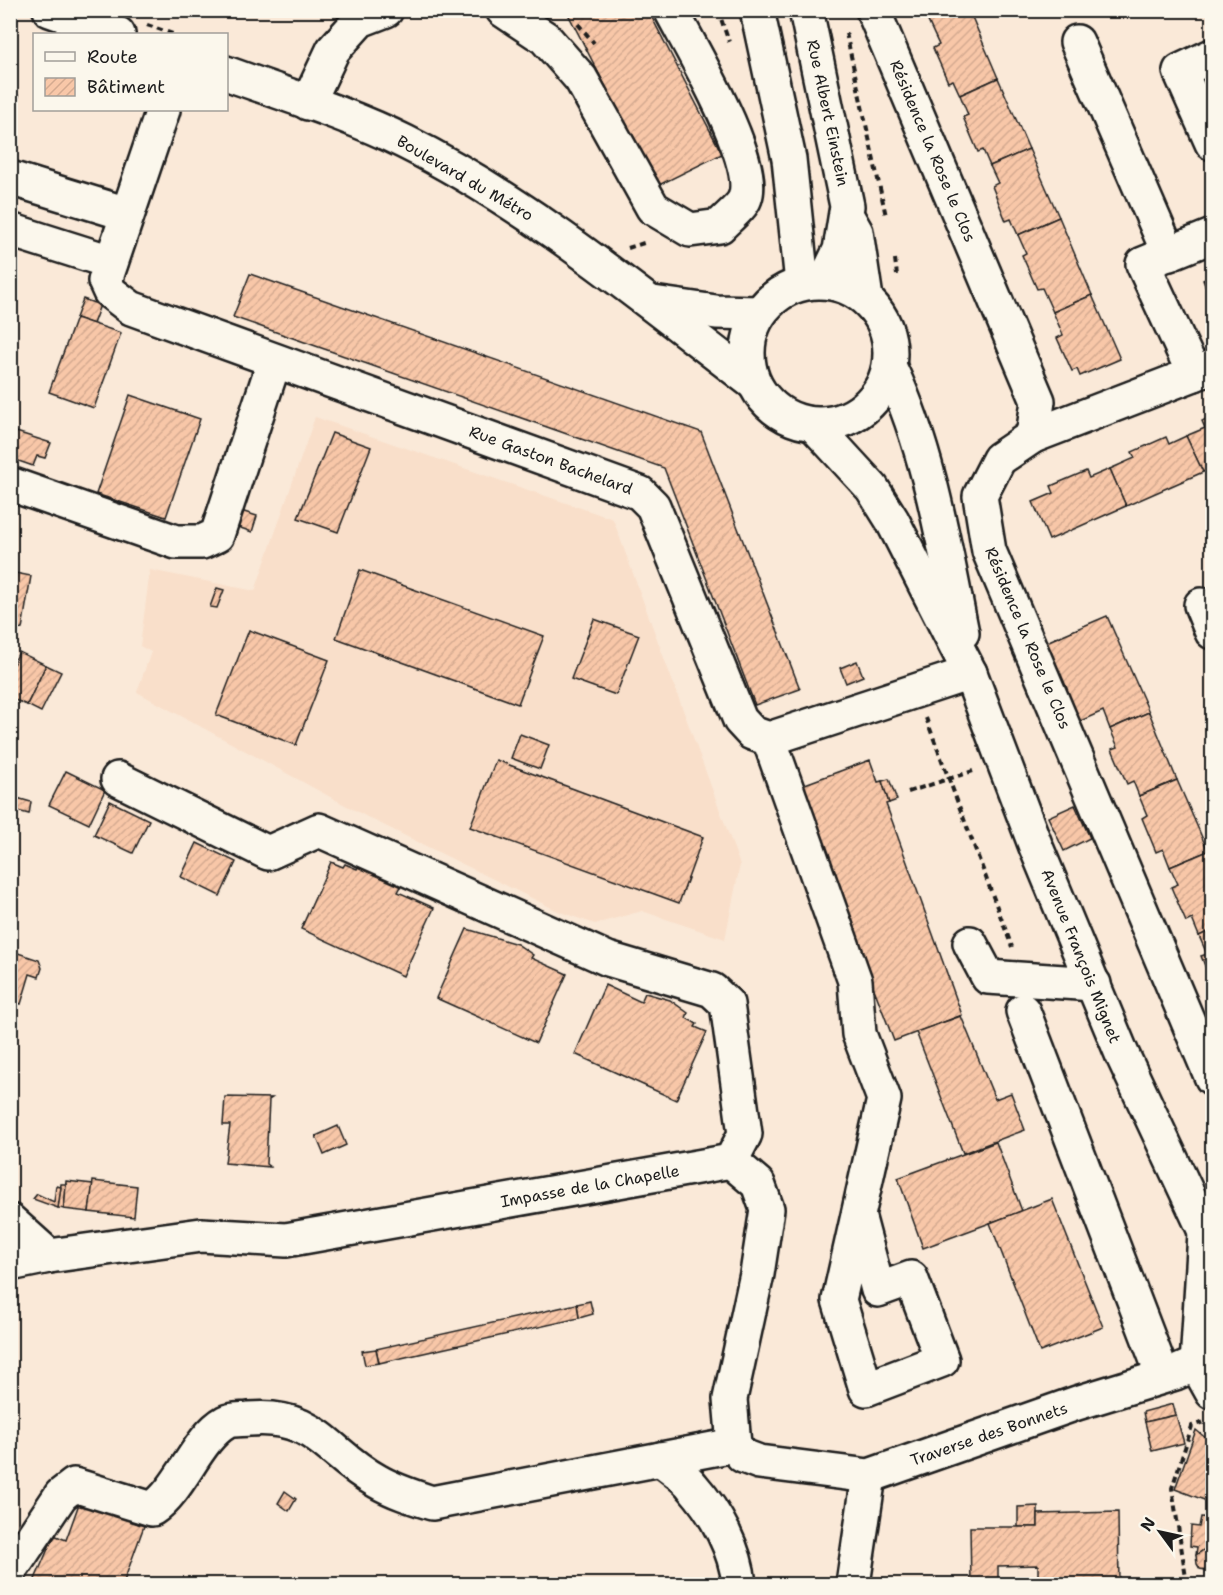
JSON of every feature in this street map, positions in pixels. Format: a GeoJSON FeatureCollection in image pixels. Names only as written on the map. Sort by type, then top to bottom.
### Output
{"type":"FeatureCollection","features":[{"type":"Feature","properties":{"kind":"street"},"geometry":{"type":"LineString","coordinates":[[50,10],[115,33]]}},
{"type":"Feature","properties":{"kind":"street"},"geometry":{"type":"LineString","coordinates":[[308,103],[333,50],[360,20],[386,10]]}},
{"type":"Feature","properties":{"kind":"street"},"geometry":{"type":"LineString","coordinates":[[503,10],[545,38],[581,79],[653,208],[690,230],[720,226],[745,199],[747,173],[737,141],[671,10]]}},
{"type":"Feature","properties":{"kind":"street"},"geometry":{"type":"LineString","coordinates":[[757,10],[814,282]]}},
{"type":"Feature","properties":{"kind":"street","name":"Rue Albert Einstein"},"geometry":{"type":"LineString","coordinates":[[806,10],[847,206],[840,250],[814,282]]}},
{"type":"Feature","properties":{"kind":"street","name":"Résidence la Rose le Clos"},"geometry":{"type":"LineString","coordinates":[[873,10],[1038,401],[1033,436],[999,459],[980,496],[988,551],[1212,1078]]}},
{"type":"Feature","properties":{"kind":"street"},"geometry":{"type":"LineString","coordinates":[[1077,42],[1169,254]]}},
{"type":"Feature","properties":{"kind":"street"},"geometry":{"type":"LineString","coordinates":[[1212,56],[1180,71],[1212,143]]}},
{"type":"Feature","properties":{"kind":"street","name":"Boulevard du Métro"},"geometry":{"type":"LineString","coordinates":[[228,74],[404,142],[516,204],[603,265],[754,383]]}},
{"type":"Feature","properties":{"kind":"street","name":"Rue Gaston Bachelard"},"geometry":{"type":"LineString","coordinates":[[163,111],[105,281],[110,292],[131,308],[274,362],[640,493],[653,506],[740,720],[752,734],[770,739]]}},
{"type":"Feature","properties":{"kind":"street"},"geometry":{"type":"LineString","coordinates":[[10,178],[127,214]]}},
{"type":"Feature","properties":{"kind":"street","name":"Rue Albert Einstein"},"geometry":{"type":"LineString","coordinates":[[847,216],[856,232],[866,298]]}},
{"type":"Feature","properties":{"kind":"street"},"geometry":{"type":"LineString","coordinates":[[10,230],[111,262]]}},
{"type":"Feature","properties":{"kind":"street"},"geometry":{"type":"LineString","coordinates":[[1033,436],[1203,371],[1143,264],[1212,236]]}},
{"type":"Feature","properties":{"kind":"street"},"geometry":{"type":"LineString","coordinates":[[814,282],[847,286],[866,298],[876,308],[886,326],[891,347],[890,368],[880,391],[862,410],[839,422],[814,425],[789,419],[768,404],[754,383],[747,360],[750,335],[759,313],[778,294],[814,282]]}},
{"type":"Feature","properties":{"kind":"street"},"geometry":{"type":"LineString","coordinates":[[651,303],[716,312],[759,313]]}},
{"type":"Feature","properties":{"kind":"street"},"geometry":{"type":"LineString","coordinates":[[10,484],[176,542],[202,542],[217,535],[274,362]]}},
{"type":"Feature","properties":{"kind":"street","name":"Avenue François Mignet"},"geometry":{"type":"LineString","coordinates":[[890,368],[907,404],[920,446],[970,673]]}},
{"type":"Feature","properties":{"kind":"street","name":"Avenue François Mignet"},"geometry":{"type":"LineString","coordinates":[[814,425],[872,488],[892,520],[970,673],[1122,1054],[1209,1239],[1207,1371]]}},
{"type":"Feature","properties":{"kind":"street"},"geometry":{"type":"LineString","coordinates":[[858,1215],[878,1290],[911,1278],[942,1360],[866,1389],[839,1300],[858,1215],[884,1099],[859,1034],[855,981],[770,739],[970,673]]}},
{"type":"Feature","properties":{"kind":"street"},"geometry":{"type":"LineString","coordinates":[[118,779],[268,853],[320,830],[608,959],[712,990],[728,1004],[745,1134],[731,1161],[758,1184],[767,1209],[757,1274],[730,1399],[734,1445],[743,1456],[759,1462],[869,1476],[853,1584]]}},
{"type":"Feature","properties":{"kind":"street"},"geometry":{"type":"LineString","coordinates":[[970,943],[988,977],[1023,995],[1094,984]]}},
{"type":"Feature","properties":{"kind":"street"},"geometry":{"type":"LineString","coordinates":[[1023,995],[1163,1376]]}},
{"type":"Feature","properties":{"kind":"street","name":"Impasse de la Chapelle"},"geometry":{"type":"LineString","coordinates":[[10,1264],[49,1256],[201,1235],[286,1240],[731,1161]]}},
{"type":"Feature","properties":{"kind":"street"},"geometry":{"type":"LineString","coordinates":[[10,1221],[49,1256]]}},
{"type":"Feature","properties":{"kind":"street","name":"Traverse des Bonnets"},"geometry":{"type":"LineString","coordinates":[[869,1476],[1077,1403],[1163,1376],[1207,1371]]}},
{"type":"Feature","properties":{"kind":"street"},"geometry":{"type":"LineString","coordinates":[[10,1571],[61,1495],[74,1485],[152,1509],[162,1502],[203,1445],[227,1421],[273,1417],[302,1425],[375,1480],[400,1493],[432,1503],[734,1445]]}},
{"type":"Feature","properties":{"kind":"street"},"geometry":{"type":"LineString","coordinates":[[661,1459],[693,1486],[720,1527],[738,1568],[740,1584]]}},
{"type":"Feature","properties":{"kind":"path"},"geometry":{"type":"LineString","coordinates":[[915,690],[950,779],[1023,995]]}},
{"type":"Feature","properties":{"kind":"path"},"geometry":{"type":"LineString","coordinates":[[908,792],[1004,761]]}},
{"type":"Feature","properties":{"kind":"path"},"geometry":{"type":"LineString","coordinates":[[1187,1584],[1172,1488],[1192,1426],[1212,1418]]}},
{"type":"Feature","properties":{"kind":"shaded area"},"geometry":{"type":"Polygon","coordinates":[[[315,417],[613,519],[740,865],[725,939],[642,911],[595,924],[560,912],[369,818],[137,692],[151,652],[140,646],[150,570],[255,591],[315,417]]]}},
{"type":"Feature","properties":{"kind":"building"},"geometry":{"type":"Polygon","coordinates":[[[566,10],[648,10],[722,154],[657,186],[566,10]]]}},
{"type":"Feature","properties":{"kind":"building"},"geometry":{"type":"Polygon","coordinates":[[[924,10],[946,10],[927,19],[924,10]]]}},
{"type":"Feature","properties":{"kind":"building"},"geometry":{"type":"Polygon","coordinates":[[[946,10],[969,10],[998,78],[960,95],[953,80],[948,82],[933,48],[939,45],[927,19],[946,10]]]}},
{"type":"Feature","properties":{"kind":"building"},"geometry":{"type":"Polygon","coordinates":[[[998,78],[1029,149],[990,166],[983,150],[978,152],[963,117],[968,115],[960,95],[998,78]]]}},
{"type":"Feature","properties":{"kind":"building"},"geometry":{"type":"Polygon","coordinates":[[[10,93],[19,96],[10,123],[10,93]]]}},
{"type":"Feature","properties":{"kind":"building"},"geometry":{"type":"Polygon","coordinates":[[[1029,149],[1059,217],[1018,235],[1011,219],[1006,221],[992,186],[998,183],[990,166],[1029,149]]]}},
{"type":"Feature","properties":{"kind":"building"},"geometry":{"type":"Polygon","coordinates":[[[1059,217],[1092,295],[1053,312],[1042,288],[1037,289],[1022,255],[1026,253],[1018,235],[1059,217]]]}},
{"type":"Feature","properties":{"kind":"building"},"geometry":{"type":"Polygon","coordinates":[[[1212,270],[1212,304],[1203,280],[1210,277],[1208,272],[1212,270]]]}},
{"type":"Feature","properties":{"kind":"building"},"geometry":{"type":"Polygon","coordinates":[[[250,274],[701,432],[800,689],[755,705],[664,468],[233,317],[250,274]]]}},
{"type":"Feature","properties":{"kind":"building"},"geometry":{"type":"Polygon","coordinates":[[[1092,295],[1120,359],[1080,376],[1077,369],[1072,371],[1057,338],[1063,335],[1053,312],[1092,295]]]}},
{"type":"Feature","properties":{"kind":"building"},"geometry":{"type":"Polygon","coordinates":[[[83,299],[100,305],[93,324],[76,318],[83,299]]]}},
{"type":"Feature","properties":{"kind":"building"},"geometry":{"type":"Polygon","coordinates":[[[76,318],[121,333],[94,408],[49,392],[76,318]]]}},
{"type":"Feature","properties":{"kind":"building"},"geometry":{"type":"Polygon","coordinates":[[[130,395],[200,419],[166,517],[96,494],[130,395]]]}},
{"type":"Feature","properties":{"kind":"building"},"geometry":{"type":"Polygon","coordinates":[[[1212,416],[1212,468],[1203,472],[1186,436],[1205,428],[1202,421],[1212,416]]]}},
{"type":"Feature","properties":{"kind":"building"},"geometry":{"type":"Polygon","coordinates":[[[10,430],[51,443],[45,458],[37,456],[33,466],[10,458],[10,430]]]}},
{"type":"Feature","properties":{"kind":"building"},"geometry":{"type":"Polygon","coordinates":[[[332,433],[371,447],[338,532],[298,518],[332,433]]]}},
{"type":"Feature","properties":{"kind":"building"},"geometry":{"type":"Polygon","coordinates":[[[1186,436],[1203,472],[1126,506],[1110,469],[1135,458],[1132,452],[1166,437],[1169,444],[1186,436]]]}},
{"type":"Feature","properties":{"kind":"building"},"geometry":{"type":"Polygon","coordinates":[[[1110,469],[1126,506],[1049,540],[1033,502],[1054,493],[1051,486],[1086,471],[1089,478],[1110,469]]]}},
{"type":"Feature","properties":{"kind":"building"},"geometry":{"type":"Polygon","coordinates":[[[241,511],[257,516],[252,532],[235,526],[241,511]]]}},
{"type":"Feature","properties":{"kind":"building"},"geometry":{"type":"Polygon","coordinates":[[[360,570],[544,636],[518,704],[336,638],[360,570]]]}},
{"type":"Feature","properties":{"kind":"building"},"geometry":{"type":"Polygon","coordinates":[[[10,572],[31,576],[22,629],[10,627],[10,572]]]}},
{"type":"Feature","properties":{"kind":"building"},"geometry":{"type":"Polygon","coordinates":[[[217,588],[224,590],[217,608],[210,607],[217,588]]]}},
{"type":"Feature","properties":{"kind":"building"},"geometry":{"type":"Polygon","coordinates":[[[1107,616],[1149,712],[1110,729],[1103,711],[1078,722],[1044,643],[1107,616]]]}},
{"type":"Feature","properties":{"kind":"building"},"geometry":{"type":"Polygon","coordinates":[[[594,619],[639,635],[616,695],[571,679],[594,619]]]}},
{"type":"Feature","properties":{"kind":"building"},"geometry":{"type":"Polygon","coordinates":[[[249,630],[329,660],[296,745],[216,715],[249,630]]]}},
{"type":"Feature","properties":{"kind":"building"},"geometry":{"type":"Polygon","coordinates":[[[19,652],[46,665],[27,705],[10,698],[10,671],[19,652]]]}},
{"type":"Feature","properties":{"kind":"building"},"geometry":{"type":"Polygon","coordinates":[[[857,661],[863,676],[846,683],[840,668],[857,661]]]}},
{"type":"Feature","properties":{"kind":"building"},"geometry":{"type":"Polygon","coordinates":[[[46,665],[61,672],[41,712],[27,705],[46,665]]]}},
{"type":"Feature","properties":{"kind":"building"},"geometry":{"type":"Polygon","coordinates":[[[1149,712],[1177,780],[1139,796],[1133,781],[1127,784],[1112,749],[1118,747],[1110,729],[1149,712]]]}},
{"type":"Feature","properties":{"kind":"building"},"geometry":{"type":"Polygon","coordinates":[[[520,734],[549,745],[540,769],[511,758],[520,734]]]}},
{"type":"Feature","properties":{"kind":"building"},"geometry":{"type":"Polygon","coordinates":[[[496,760],[703,837],[679,903],[470,827],[496,760]]]}},
{"type":"Feature","properties":{"kind":"building"},"geometry":{"type":"Polygon","coordinates":[[[870,760],[878,782],[882,781],[889,803],[886,804],[962,1015],[894,1041],[797,787],[870,760]]]}},
{"type":"Feature","properties":{"kind":"building"},"geometry":{"type":"Polygon","coordinates":[[[66,771],[105,790],[89,824],[49,805],[66,771]]]}},
{"type":"Feature","properties":{"kind":"building"},"geometry":{"type":"Polygon","coordinates":[[[889,779],[897,800],[889,803],[882,781],[889,779]]]}},
{"type":"Feature","properties":{"kind":"building"},"geometry":{"type":"Polygon","coordinates":[[[1177,780],[1208,851],[1170,867],[1163,849],[1156,852],[1142,818],[1147,815],[1139,796],[1177,780]]]}},
{"type":"Feature","properties":{"kind":"building"},"geometry":{"type":"Polygon","coordinates":[[[10,796],[31,802],[29,814],[10,809],[10,796]]]}},
{"type":"Feature","properties":{"kind":"building"},"geometry":{"type":"Polygon","coordinates":[[[110,801],[149,820],[133,853],[94,835],[110,801]]]}},
{"type":"Feature","properties":{"kind":"building"},"geometry":{"type":"Polygon","coordinates":[[[1075,805],[1090,838],[1064,851],[1048,817],[1075,805]]]}},
{"type":"Feature","properties":{"kind":"building"},"geometry":{"type":"Polygon","coordinates":[[[197,843],[236,862],[220,896],[181,877],[197,843]]]}},
{"type":"Feature","properties":{"kind":"building"},"geometry":{"type":"Polygon","coordinates":[[[1208,851],[1212,861],[1212,930],[1199,936],[1192,919],[1186,922],[1171,887],[1178,884],[1170,867],[1208,851]]]}},
{"type":"Feature","properties":{"kind":"building"},"geometry":{"type":"Polygon","coordinates":[[[331,862],[357,869],[359,864],[403,883],[398,892],[434,908],[403,976],[301,929],[331,862]]]}},
{"type":"Feature","properties":{"kind":"building"},"geometry":{"type":"Polygon","coordinates":[[[467,929],[517,944],[533,955],[531,958],[567,974],[536,1043],[436,998],[467,929]]]}},
{"type":"Feature","properties":{"kind":"building"},"geometry":{"type":"Polygon","coordinates":[[[1212,930],[1212,983],[1201,956],[1207,954],[1199,936],[1212,930]]]}},
{"type":"Feature","properties":{"kind":"building"},"geometry":{"type":"Polygon","coordinates":[[[15,952],[39,960],[42,968],[39,977],[30,974],[21,1004],[10,1001],[10,967],[15,952]]]}},
{"type":"Feature","properties":{"kind":"building"},"geometry":{"type":"Polygon","coordinates":[[[605,985],[641,1002],[645,993],[670,1000],[688,1013],[686,1018],[697,1024],[695,1027],[707,1032],[676,1100],[575,1054],[605,985]]]}},
{"type":"Feature","properties":{"kind":"building"},"geometry":{"type":"Polygon","coordinates":[[[961,1016],[995,1099],[1011,1093],[1025,1130],[963,1153],[916,1032],[961,1016]]]}},
{"type":"Feature","properties":{"kind":"building"},"geometry":{"type":"Polygon","coordinates":[[[225,1097],[272,1098],[269,1100],[266,1164],[270,1167],[225,1163],[230,1125],[223,1125],[225,1097]]]}},
{"type":"Feature","properties":{"kind":"building"},"geometry":{"type":"Polygon","coordinates":[[[338,1126],[346,1145],[324,1155],[316,1136],[338,1126]]]}},
{"type":"Feature","properties":{"kind":"building"},"geometry":{"type":"Polygon","coordinates":[[[996,1142],[1022,1211],[923,1248],[898,1178],[996,1142]]]}},
{"type":"Feature","properties":{"kind":"building"},"geometry":{"type":"Polygon","coordinates":[[[66,1181],[93,1184],[89,1212],[64,1209],[66,1181]]]}},
{"type":"Feature","properties":{"kind":"building"},"geometry":{"type":"Polygon","coordinates":[[[93,1181],[137,1186],[134,1217],[89,1212],[93,1181]]]}},
{"type":"Feature","properties":{"kind":"building"},"geometry":{"type":"Polygon","coordinates":[[[61,1184],[66,1184],[64,1209],[58,1208],[61,1184]]]}},
{"type":"Feature","properties":{"kind":"building"},"geometry":{"type":"Polygon","coordinates":[[[56,1186],[61,1187],[58,1208],[33,1199],[37,1194],[54,1202],[56,1186]]]}},
{"type":"Feature","properties":{"kind":"building"},"geometry":{"type":"Polygon","coordinates":[[[1052,1199],[1103,1327],[1040,1352],[990,1223],[1052,1199]]]}},
{"type":"Feature","properties":{"kind":"building"},"geometry":{"type":"Polygon","coordinates":[[[590,1301],[593,1314],[579,1318],[577,1304],[590,1301]]]}},
{"type":"Feature","properties":{"kind":"building"},"geometry":{"type":"Polygon","coordinates":[[[577,1304],[579,1318],[379,1363],[376,1349],[577,1304]]]}},
{"type":"Feature","properties":{"kind":"building"},"geometry":{"type":"Polygon","coordinates":[[[376,1349],[379,1363],[365,1365],[362,1351],[376,1349]]]}},
{"type":"Feature","properties":{"kind":"building"},"geometry":{"type":"Polygon","coordinates":[[[1173,1404],[1176,1415],[1145,1422],[1143,1412],[1173,1404]]]}},
{"type":"Feature","properties":{"kind":"building"},"geometry":{"type":"Polygon","coordinates":[[[1176,1415],[1184,1443],[1152,1451],[1145,1422],[1176,1415]]]}},
{"type":"Feature","properties":{"kind":"building"},"geometry":{"type":"Polygon","coordinates":[[[1196,1430],[1212,1443],[1212,1503],[1175,1489],[1196,1430]]]}},
{"type":"Feature","properties":{"kind":"building"},"geometry":{"type":"Polygon","coordinates":[[[285,1491],[296,1499],[289,1511],[278,1503],[285,1491]]]}},
{"type":"Feature","properties":{"kind":"building"},"geometry":{"type":"Polygon","coordinates":[[[80,1501],[144,1526],[123,1584],[33,1584],[54,1535],[66,1540],[80,1501]]]}},
{"type":"Feature","properties":{"kind":"building"},"geometry":{"type":"Polygon","coordinates":[[[1038,1506],[1038,1527],[1018,1527],[1018,1507],[1038,1506]]]}},
{"type":"Feature","properties":{"kind":"building"},"geometry":{"type":"Polygon","coordinates":[[[1118,1512],[1119,1584],[1038,1584],[1038,1565],[998,1566],[998,1584],[971,1584],[970,1527],[1038,1527],[1038,1514],[1118,1512]]]}},
{"type":"Feature","properties":{"kind":"building"},"geometry":{"type":"Polygon","coordinates":[[[1201,1517],[1212,1518],[1212,1550],[1205,1549],[1196,1555],[1197,1547],[1190,1546],[1191,1526],[1199,1527],[1201,1517]]]}},
{"type":"Feature","properties":{"kind":"building"},"geometry":{"type":"Polygon","coordinates":[[[1205,1549],[1212,1550],[1212,1571],[1200,1569],[1197,1564],[1196,1555],[1205,1549]]]}}]}
